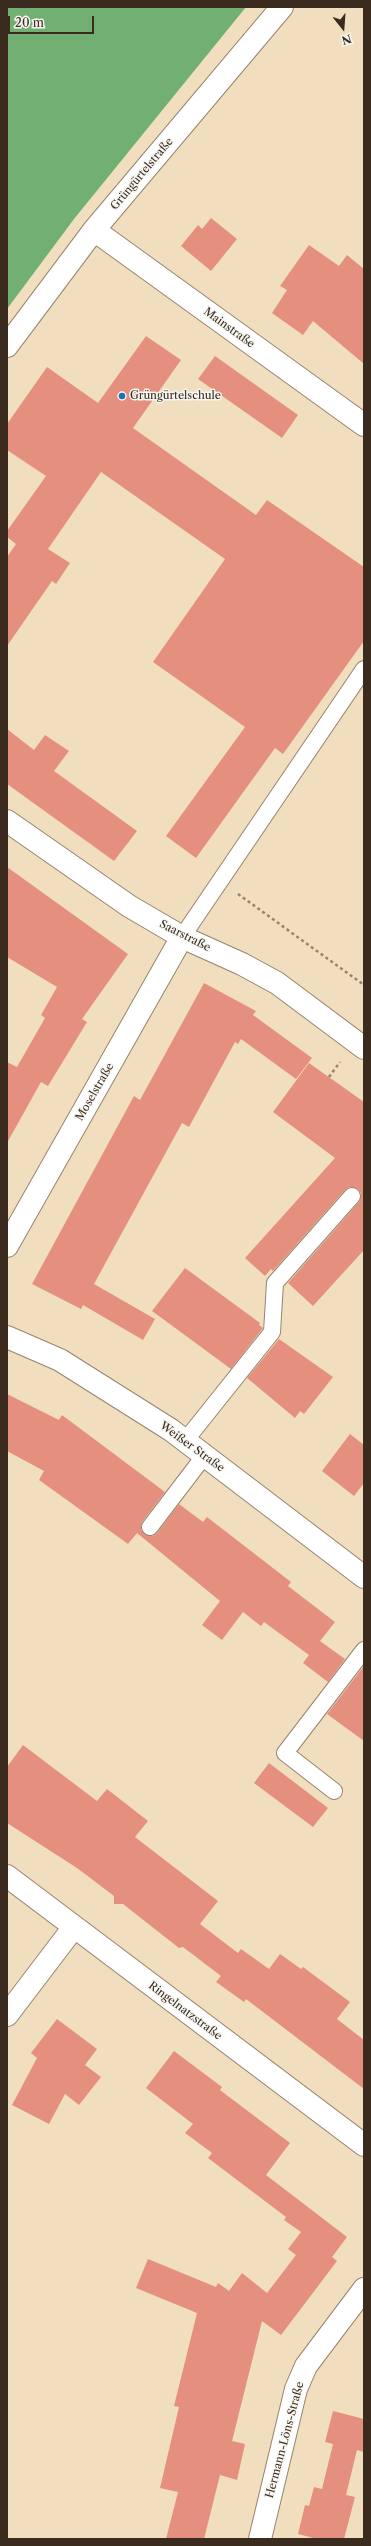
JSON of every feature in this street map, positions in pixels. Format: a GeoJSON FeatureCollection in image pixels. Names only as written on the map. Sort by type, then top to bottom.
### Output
{"type":"FeatureCollection","features":[{"type":"Feature","properties":{"kind":"street","name":"Grüngürtelstraße"},"geometry":{"type":"LineString","coordinates":[[7,346],[94,230],[282,7]]}},
{"type":"Feature","properties":{"kind":"street","name":"Mainstraße"},"geometry":{"type":"LineString","coordinates":[[94,230],[364,425]]}},
{"type":"Feature","properties":{"kind":"street","name":"Saarstraße"},"geometry":{"type":"LineString","coordinates":[[7,821],[129,906],[182,937],[242,964],[277,983],[364,1048]]}},
{"type":"Feature","properties":{"kind":"street","name":"Moselstraße"},"geometry":{"type":"LineString","coordinates":[[7,1246],[182,937]]}},
{"type":"Feature","properties":{"kind":"street","name":"Weißer Straße"},"geometry":{"type":"LineString","coordinates":[[7,1337],[60,1360],[185,1441],[364,1577]]}},
{"type":"Feature","properties":{"kind":"street","name":"Ringelnatzstraße"},"geometry":{"type":"LineString","coordinates":[[7,1876],[364,2144]]}},
{"type":"Feature","properties":{"kind":"street"},"geometry":{"type":"LineString","coordinates":[[7,2015],[74,1927]]}},
{"type":"Feature","properties":{"kind":"street","name":"Hermann-Löns-Straße"},"geometry":{"type":"LineString","coordinates":[[260,2539],[296,2389],[306,2366],[364,2289]]}},
{"type":"Feature","properties":{"kind":"lane"},"geometry":{"type":"LineString","coordinates":[[182,937],[364,669]]}},
{"type":"Feature","properties":{"kind":"lane"},"geometry":{"type":"LineString","coordinates":[[185,1441],[272,1332],[275,1283],[352,1196]]}},
{"type":"Feature","properties":{"kind":"lane"},"geometry":{"type":"LineString","coordinates":[[150,1528],[205,1455]]}},
{"type":"Feature","properties":{"kind":"lane"},"geometry":{"type":"LineString","coordinates":[[334,1791],[285,1753],[364,1650]]}},
{"type":"Feature","properties":{"kind":"path"},"geometry":{"type":"LineString","coordinates":[[220,881],[364,985]]}},
{"type":"Feature","properties":{"kind":"green space"},"geometry":{"type":"Polygon","coordinates":[[[7,7],[246,7],[74,219],[7,309],[7,7]]]}},
{"type":"Feature","properties":{"kind":"building"},"geometry":{"type":"Polygon","coordinates":[[[211,218],[237,239],[211,271],[181,246],[198,225],[202,229],[211,218]]]}},
{"type":"Feature","properties":{"kind":"building"},"geometry":{"type":"Polygon","coordinates":[[[309,245],[339,266],[347,255],[364,269],[364,364],[313,321],[303,335],[272,313],[287,290],[280,286],[309,245]]]}},
{"type":"Feature","properties":{"kind":"building"},"geometry":{"type":"Polygon","coordinates":[[[146,336],[181,360],[133,428],[256,515],[267,500],[364,567],[364,641],[283,754],[275,748],[196,858],[166,836],[245,727],[153,662],[225,559],[101,472],[48,549],[70,563],[56,584],[52,581],[7,646],[7,557],[16,544],[7,537],[7,531],[46,476],[7,450],[7,424],[47,367],[98,403],[146,336]]]}},
{"type":"Feature","properties":{"kind":"building"},"geometry":{"type":"Polygon","coordinates":[[[215,356],[298,415],[282,438],[198,379],[215,356]]]}},
{"type":"Feature","properties":{"kind":"building"},"geometry":{"type":"Polygon","coordinates":[[[7,729],[34,750],[45,735],[69,751],[54,771],[137,831],[114,861],[7,784],[7,729]]]}},
{"type":"Feature","properties":{"kind":"building"},"geometry":{"type":"Polygon","coordinates":[[[7,867],[128,954],[82,1019],[87,1022],[48,1086],[41,1082],[7,1143],[7,1062],[17,1067],[45,1018],[41,1015],[57,987],[7,957],[7,867]]]}},
{"type":"Feature","properties":{"kind":"building"},"geometry":{"type":"Polygon","coordinates":[[[204,983],[256,1011],[253,1015],[312,1058],[296,1079],[241,1039],[238,1044],[235,1042],[189,1127],[182,1123],[94,1284],[155,1319],[143,1340],[83,1305],[81,1309],[32,1284],[134,1096],[140,1100],[204,983]]]}},
{"type":"Feature","properties":{"kind":"building"},"geometry":{"type":"Polygon","coordinates":[[[309,1063],[364,1102],[364,1250],[313,1306],[288,1283],[359,1202],[361,1193],[358,1189],[349,1187],[345,1190],[273,1271],[271,1269],[265,1276],[245,1258],[335,1158],[273,1112],[309,1063]]]}},
{"type":"Feature","properties":{"kind":"building"},"geometry":{"type":"Polygon","coordinates":[[[185,1268],[260,1323],[259,1325],[263,1328],[231,1369],[152,1311],[185,1268]]]}},
{"type":"Feature","properties":{"kind":"building"},"geometry":{"type":"Polygon","coordinates":[[[279,1339],[333,1377],[304,1414],[300,1411],[295,1418],[247,1378],[279,1339]]]}},
{"type":"Feature","properties":{"kind":"building"},"geometry":{"type":"Polygon","coordinates":[[[7,1394],[59,1420],[62,1415],[165,1492],[142,1522],[141,1530],[145,1535],[153,1536],[157,1533],[179,1504],[203,1522],[207,1517],[291,1582],[288,1586],[335,1622],[320,1641],[345,1659],[328,1682],[303,1663],[309,1655],[264,1622],[261,1626],[243,1612],[222,1640],[202,1625],[220,1601],[137,1533],[128,1544],[39,1480],[44,1471],[7,1451],[7,1394]]]}},
{"type":"Feature","properties":{"kind":"building"},"geometry":{"type":"Polygon","coordinates":[[[350,1434],[364,1445],[364,1483],[354,1496],[322,1471],[350,1434]]]}},
{"type":"Feature","properties":{"kind":"building"},"geometry":{"type":"Polygon","coordinates":[[[364,1666],[364,1741],[327,1714],[364,1666]]]}},
{"type":"Feature","properties":{"kind":"building"},"geometry":{"type":"Polygon","coordinates":[[[23,1745],[97,1801],[107,1789],[148,1821],[135,1837],[218,1901],[200,1924],[238,1953],[241,1949],[269,1969],[280,1954],[301,1969],[303,1967],[350,2002],[337,2019],[364,2040],[364,2089],[246,1999],[244,2002],[216,1982],[221,1976],[183,1947],[179,1948],[123,1904],[114,1904],[114,1896],[77,1868],[7,1823],[7,1767],[23,1745]]]}},
{"type":"Feature","properties":{"kind":"building"},"geometry":{"type":"Polygon","coordinates":[[[269,1763],[328,1808],[313,1827],[254,1783],[269,1763]]]}},
{"type":"Feature","properties":{"kind":"building"},"geometry":{"type":"Polygon","coordinates":[[[57,2019],[97,2049],[85,2065],[101,2077],[79,2105],[65,2094],[49,2124],[12,2105],[37,2058],[31,2053],[57,2019]]]}},
{"type":"Feature","properties":{"kind":"building"},"geometry":{"type":"Polygon","coordinates":[[[174,2051],[222,2087],[220,2090],[290,2143],[266,2175],[347,2237],[332,2257],[337,2261],[281,2335],[262,2321],[232,2441],[245,2444],[237,2480],[220,2475],[204,2539],[166,2539],[178,2492],[160,2488],[179,2407],[174,2406],[197,2313],[136,2288],[148,2259],[216,2287],[218,2283],[229,2291],[242,2273],[267,2293],[296,2255],[288,2249],[301,2232],[284,2220],[286,2217],[208,2158],[212,2153],[185,2133],[193,2124],[146,2088],[174,2051]]]}},
{"type":"Feature","properties":{"kind":"building"},"geometry":{"type":"Polygon","coordinates":[[[333,2411],[364,2419],[364,2452],[357,2450],[346,2495],[355,2497],[344,2539],[317,2539],[298,2534],[305,2505],[309,2506],[314,2487],[322,2489],[333,2444],[325,2442],[333,2411]]]}},
{"type":"Feature","properties":{"kind":"place","name":"Grüngürtelschule"},"geometry":{"type":"Point","coordinates":[122,396]}}]}
